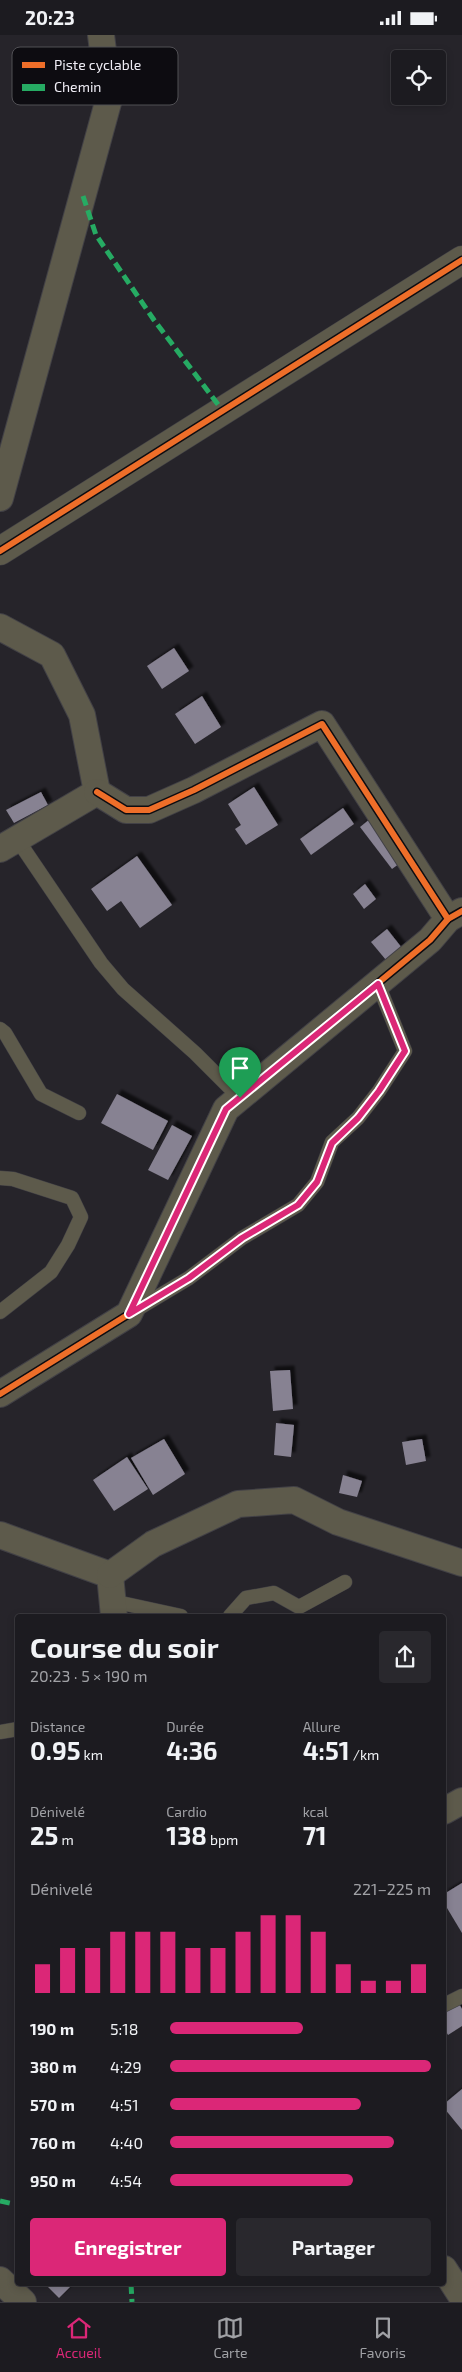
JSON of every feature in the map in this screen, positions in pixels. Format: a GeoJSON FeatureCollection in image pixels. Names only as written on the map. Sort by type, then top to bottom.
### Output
{"type":"FeatureCollection","features":[{"type":"Feature","properties":{"kind":"street"},"geometry":{"type":"LineString","coordinates":[[0,498],[108,105]]}},
{"type":"Feature","properties":{"kind":"street"},"geometry":{"type":"LineString","coordinates":[[0,551],[462,260]]}},
{"type":"Feature","properties":{"kind":"street"},"geometry":{"type":"LineString","coordinates":[[0,627],[52,655],[82,715],[97,792],[126,810],[149,811],[322,724],[455,915],[430,940],[226,1109],[129,1314],[0,1393]]}},
{"type":"Feature","properties":{"kind":"street"},"geometry":{"type":"LineString","coordinates":[[9,844],[97,792]]}},
{"type":"Feature","properties":{"kind":"street"},"geometry":{"type":"LineString","coordinates":[[110,1575],[153,1544],[238,1504],[294,1500],[338,1522],[462,1563]]}},
{"type":"Feature","properties":{"kind":"street"},"geometry":{"type":"LineString","coordinates":[[0,1535],[110,1575]]}},
{"type":"Feature","properties":{"kind":"street"},"geometry":{"type":"LineString","coordinates":[[110,1575],[113,1609]]}},
{"type":"Feature","properties":{"kind":"street"},"geometry":{"type":"LineString","coordinates":[[446,1810],[462,1801]]}},
{"type":"Feature","properties":{"kind":"street"},"geometry":{"type":"LineString","coordinates":[[446,2273],[458,2298]]}},
{"type":"Feature","properties":{"kind":"street"},"geometry":{"type":"LineString","coordinates":[[0,2280],[23,2302]]}},
{"type":"Feature","properties":{"kind":"lane"},"geometry":{"type":"LineString","coordinates":[[9,844],[123,989],[195,1053],[240,1098]]}},
{"type":"Feature","properties":{"kind":"lane"},"geometry":{"type":"LineString","coordinates":[[129,1314],[189,1278],[242,1238],[298,1205],[317,1182],[332,1143],[358,1118],[379,1091],[405,1051],[378,984]]}},
{"type":"Feature","properties":{"kind":"lane"},"geometry":{"type":"LineString","coordinates":[[0,1029],[5,1033],[41,1093],[78,1113]]}},
{"type":"Feature","properties":{"kind":"lane"},"geometry":{"type":"LineString","coordinates":[[0,1178],[13,1179],[72,1198],[81,1217],[68,1245],[52,1272],[0,1312]]}},
{"type":"Feature","properties":{"kind":"lane"},"geometry":{"type":"LineString","coordinates":[[232,1614],[246,1598],[274,1593],[299,1607],[345,1582]]}},
{"type":"Feature","properties":{"kind":"lane"},"geometry":{"type":"LineString","coordinates":[[113,1609],[162,1614]]}},
{"type":"Feature","properties":{"kind":"lane"},"geometry":{"type":"LineString","coordinates":[[0,1732],[15,1730]]}},
{"type":"Feature","properties":{"kind":"lane"},"geometry":{"type":"LineString","coordinates":[[446,2004],[462,1996]]}},
{"type":"Feature","properties":{"kind":"building"},"geometry":{"type":"Polygon","coordinates":[[[174,648],[189,671],[162,689],[147,666],[174,648]]]}},
{"type":"Feature","properties":{"kind":"building"},"geometry":{"type":"Polygon","coordinates":[[[202,696],[221,727],[195,744],[175,714],[202,696]]]}},
{"type":"Feature","properties":{"kind":"building"},"geometry":{"type":"Polygon","coordinates":[[[254,787],[278,825],[246,845],[235,829],[241,825],[228,804],[254,787]]]}},
{"type":"Feature","properties":{"kind":"building"},"geometry":{"type":"Polygon","coordinates":[[[41,792],[48,805],[14,823],[6,810],[41,792]]]}},
{"type":"Feature","properties":{"kind":"building"},"geometry":{"type":"Polygon","coordinates":[[[343,808],[354,824],[311,855],[300,839],[343,808]]]}},
{"type":"Feature","properties":{"kind":"building"},"geometry":{"type":"Polygon","coordinates":[[[375,815],[407,858],[392,869],[360,827],[375,815]]]}},
{"type":"Feature","properties":{"kind":"building"},"geometry":{"type":"Polygon","coordinates":[[[137,856],[172,905],[140,928],[121,901],[107,911],[91,889],[137,856]]]}},
{"type":"Feature","properties":{"kind":"building"},"geometry":{"type":"Polygon","coordinates":[[[365,884],[376,899],[364,909],[353,894],[365,884]]]}},
{"type":"Feature","properties":{"kind":"building"},"geometry":{"type":"Polygon","coordinates":[[[387,929],[402,948],[386,960],[371,942],[387,929]]]}},
{"type":"Feature","properties":{"kind":"building"},"geometry":{"type":"Polygon","coordinates":[[[117,1094],[168,1121],[153,1150],[101,1123],[117,1094]]]}},
{"type":"Feature","properties":{"kind":"building"},"geometry":{"type":"Polygon","coordinates":[[[172,1125],[192,1136],[168,1180],[148,1170],[172,1125]]]}},
{"type":"Feature","properties":{"kind":"building"},"geometry":{"type":"Polygon","coordinates":[[[290,1370],[293,1409],[273,1411],[270,1371],[290,1370]]]}},
{"type":"Feature","properties":{"kind":"building"},"geometry":{"type":"Polygon","coordinates":[[[276,1423],[294,1425],[291,1457],[274,1455],[276,1423]]]}},
{"type":"Feature","properties":{"kind":"building"},"geometry":{"type":"Polygon","coordinates":[[[164,1439],[185,1474],[153,1495],[131,1458],[164,1439]]]}},
{"type":"Feature","properties":{"kind":"building"},"geometry":{"type":"Polygon","coordinates":[[[422,1439],[426,1461],[406,1465],[402,1442],[422,1439]]]}},
{"type":"Feature","properties":{"kind":"building"},"geometry":{"type":"Polygon","coordinates":[[[127,1457],[148,1489],[114,1511],[93,1480],[127,1457]]]}},
{"type":"Feature","properties":{"kind":"building"},"geometry":{"type":"Polygon","coordinates":[[[343,1475],[362,1481],[357,1497],[339,1493],[343,1475]]]}},
{"type":"Feature","properties":{"kind":"building"},"geometry":{"type":"Polygon","coordinates":[[[462,1883],[462,1933],[446,1906],[446,1893],[462,1883]]]}},
{"type":"Feature","properties":{"kind":"building"},"geometry":{"type":"Polygon","coordinates":[[[458,2002],[462,2009],[462,2026],[448,2035],[446,2032],[446,2010],[458,2002]]]}},
{"type":"Feature","properties":{"kind":"building"},"geometry":{"type":"Polygon","coordinates":[[[462,2089],[462,2130],[446,2110],[446,2102],[462,2089]]]}},
{"type":"Feature","properties":{"kind":"building"},"geometry":{"type":"Polygon","coordinates":[[[47,2286],[71,2286],[59,2298],[47,2286]]]}},
{"type":"Feature","properties":{"kind":"marked path"},"geometry":{"type":"LineString","coordinates":[[83,196],[96,235],[154,320],[223,411]]}},
{"type":"Feature","properties":{"kind":"marked path"},"geometry":{"type":"LineString","coordinates":[[0,2201],[15,2204]]}},
{"type":"Feature","properties":{"kind":"marked path"},"geometry":{"type":"LineString","coordinates":[[131,2286],[132,2302]]}},
{"type":"Feature","properties":{"kind":"cycle path"},"geometry":{"type":"LineString","coordinates":[[0,551],[462,260]]}},
{"type":"Feature","properties":{"kind":"cycle path"},"geometry":{"type":"LineString","coordinates":[[97,792],[126,810],[149,810],[194,790],[322,724],[448,919]]}},
{"type":"Feature","properties":{"kind":"cycle path"},"geometry":{"type":"LineString","coordinates":[[0,1394],[129,1314],[226,1109],[430,940],[448,919],[462,911]]}},
{"type":"Feature","properties":{"kind":"route"},"geometry":{"type":"LineString","coordinates":[[378,984],[405,1051],[379,1091],[358,1118],[332,1143],[317,1182],[298,1205],[242,1238],[189,1278],[129,1314],[226,1109],[240,1098],[378,984]]}}]}
